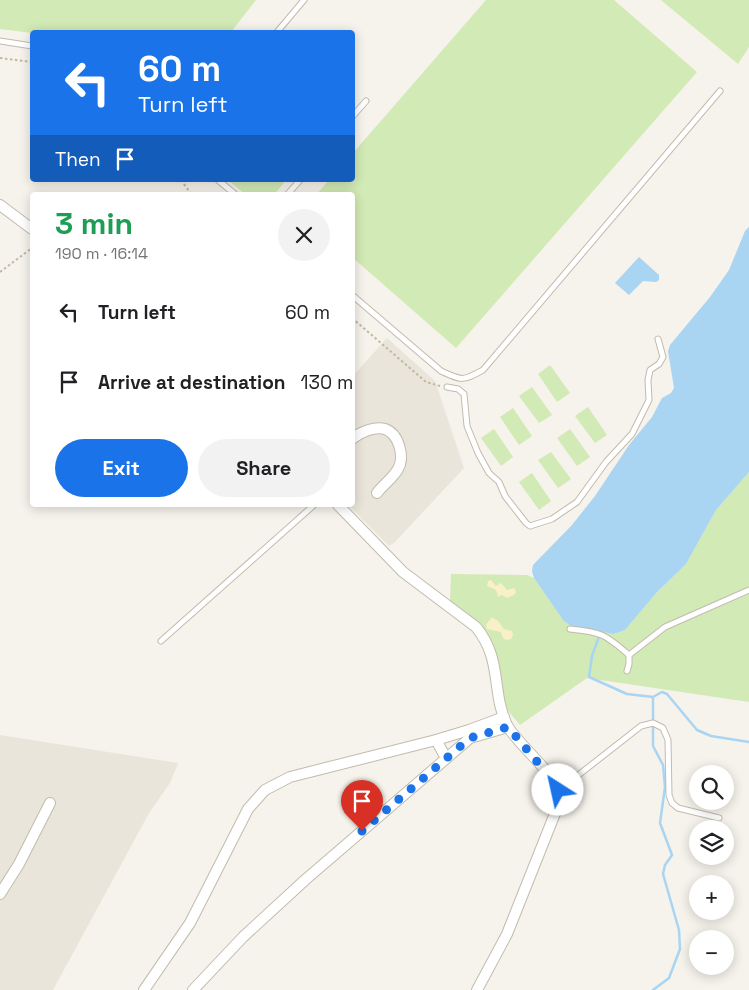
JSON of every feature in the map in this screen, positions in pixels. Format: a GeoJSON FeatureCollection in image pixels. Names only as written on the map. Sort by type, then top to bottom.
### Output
{"type":"FeatureCollection","features":[{"type":"Feature","properties":{"kind":"street"},"geometry":{"type":"LineString","coordinates":[[0,205],[30,228]]}},
{"type":"Feature","properties":{"kind":"street"},"geometry":{"type":"LineString","coordinates":[[355,438],[376,428],[387,429],[396,438],[402,455],[399,469],[377,492]]}},
{"type":"Feature","properties":{"kind":"street"},"geometry":{"type":"LineString","coordinates":[[340,507],[403,572],[476,628],[483,636],[492,655],[504,717],[508,727],[550,777],[558,790],[556,811],[507,934],[477,990]]}},
{"type":"Feature","properties":{"kind":"street"},"geometry":{"type":"LineString","coordinates":[[193,990],[243,937],[305,880],[446,758],[470,734],[504,717]]}},
{"type":"Feature","properties":{"kind":"street"},"geometry":{"type":"LineString","coordinates":[[144,990],[190,923],[248,809],[265,790],[290,777],[436,740],[508,727]]}},
{"type":"Feature","properties":{"kind":"street"},"geometry":{"type":"LineString","coordinates":[[436,740],[446,758]]}},
{"type":"Feature","properties":{"kind":"street"},"geometry":{"type":"LineString","coordinates":[[0,894],[19,864],[50,803]]}},
{"type":"Feature","properties":{"kind":"lane"},"geometry":{"type":"LineString","coordinates":[[279,30],[304,0]]}},
{"type":"Feature","properties":{"kind":"lane"},"geometry":{"type":"LineString","coordinates":[[0,41],[30,46]]}},
{"type":"Feature","properties":{"kind":"lane"},"geometry":{"type":"LineString","coordinates":[[355,298],[441,372],[458,380],[470,377],[483,370],[720,91]]}},
{"type":"Feature","properties":{"kind":"lane"},"geometry":{"type":"LineString","coordinates":[[355,114],[366,101]]}},
{"type":"Feature","properties":{"kind":"lane"},"geometry":{"type":"LineString","coordinates":[[220,182],[232,192]]}},
{"type":"Feature","properties":{"kind":"lane"},"geometry":{"type":"LineString","coordinates":[[290,192],[298,182]]}},
{"type":"Feature","properties":{"kind":"lane"},"geometry":{"type":"LineString","coordinates":[[447,387],[458,389],[464,394],[467,426],[489,473],[499,482],[505,496],[526,523],[530,526],[535,525],[552,519],[577,502],[606,462],[632,434],[649,400],[648,380],[650,370],[659,364],[663,357],[658,339]]}},
{"type":"Feature","properties":{"kind":"lane"},"geometry":{"type":"LineString","coordinates":[[161,641],[312,507]]}},
{"type":"Feature","properties":{"kind":"lane"},"geometry":{"type":"LineString","coordinates":[[629,655],[665,627],[749,590]]}},
{"type":"Feature","properties":{"kind":"lane"},"geometry":{"type":"LineString","coordinates":[[570,629],[608,636],[629,655],[630,664],[627,671]]}},
{"type":"Feature","properties":{"kind":"lane"},"geometry":{"type":"LineString","coordinates":[[558,790],[640,726],[653,723],[663,728],[668,740],[669,795],[672,803],[678,808],[718,818]]}},
{"type":"Feature","properties":{"kind":"path"},"geometry":{"type":"LineString","coordinates":[[0,58],[30,62]]}},
{"type":"Feature","properties":{"kind":"path"},"geometry":{"type":"LineString","coordinates":[[0,272],[30,250]]}},
{"type":"Feature","properties":{"kind":"path"},"geometry":{"type":"LineString","coordinates":[[355,321],[426,382],[447,387]]}},
{"type":"Feature","properties":{"kind":"shaded area"},"geometry":{"type":"Polygon","coordinates":[[[387,338],[435,381],[464,468],[395,542],[389,546],[350,507],[355,507],[355,374],[387,338]]]}},
{"type":"Feature","properties":{"kind":"shaded area"},"geometry":{"type":"Polygon","coordinates":[[[0,735],[178,763],[170,783],[149,813],[53,990],[0,990],[0,735]]]}},
{"type":"Feature","properties":{"kind":"green space"},"geometry":{"type":"Polygon","coordinates":[[[0,0],[256,0],[233,30],[30,30],[30,33],[0,29],[0,0]]]}},
{"type":"Feature","properties":{"kind":"green space"},"geometry":{"type":"Polygon","coordinates":[[[486,0],[614,0],[697,72],[456,348],[355,260],[355,192],[319,192],[327,182],[355,182],[355,151],[486,0]]]}},
{"type":"Feature","properties":{"kind":"green space"},"geometry":{"type":"Polygon","coordinates":[[[661,0],[749,0],[749,47],[738,64],[661,0]]]}},
{"type":"Feature","properties":{"kind":"green space"},"geometry":{"type":"Polygon","coordinates":[[[230,182],[284,182],[276,192],[242,192],[230,182]]]}},
{"type":"Feature","properties":{"kind":"green space"},"geometry":{"type":"Polygon","coordinates":[[[550,365],[570,393],[557,402],[538,374],[550,365]]]}},
{"type":"Feature","properties":{"kind":"green space"},"geometry":{"type":"Polygon","coordinates":[[[532,387],[552,415],[539,423],[519,396],[532,387]]]}},
{"type":"Feature","properties":{"kind":"green space"},"geometry":{"type":"Polygon","coordinates":[[[588,407],[607,435],[595,443],[575,416],[588,407]]]}},
{"type":"Feature","properties":{"kind":"green space"},"geometry":{"type":"Polygon","coordinates":[[[513,408],[532,436],[519,445],[500,417],[513,408]]]}},
{"type":"Feature","properties":{"kind":"green space"},"geometry":{"type":"Polygon","coordinates":[[[494,429],[513,457],[501,466],[481,438],[494,429]]]}},
{"type":"Feature","properties":{"kind":"green space"},"geometry":{"type":"Polygon","coordinates":[[[570,429],[590,457],[577,466],[557,438],[570,429]]]}},
{"type":"Feature","properties":{"kind":"green space"},"geometry":{"type":"Polygon","coordinates":[[[551,452],[571,479],[558,488],[538,460],[551,452]]]}},
{"type":"Feature","properties":{"kind":"green space"},"geometry":{"type":"Polygon","coordinates":[[[749,472],[749,702],[587,678],[520,725],[503,705],[492,652],[450,602],[451,574],[527,575],[534,578],[563,620],[614,634],[625,630],[657,592],[686,564],[716,510],[749,472]]]}},
{"type":"Feature","properties":{"kind":"green space"},"geometry":{"type":"Polygon","coordinates":[[[532,473],[551,501],[539,510],[519,482],[532,473]]]}},
{"type":"Feature","properties":{"kind":"sand"},"geometry":{"type":"Polygon","coordinates":[[[491,580],[496,586],[501,583],[507,590],[514,588],[516,592],[507,598],[502,595],[498,597],[496,590],[487,586],[488,581],[491,580]]]}},
{"type":"Feature","properties":{"kind":"sand"},"geometry":{"type":"Polygon","coordinates":[[[491,618],[498,621],[504,629],[512,631],[511,639],[506,640],[501,632],[487,629],[486,625],[491,618]]]}},
{"type":"Feature","properties":{"kind":"water"},"geometry":{"type":"Polygon","coordinates":[[[749,227],[749,472],[716,510],[686,564],[657,592],[625,630],[614,634],[571,626],[563,620],[534,578],[533,565],[572,525],[595,496],[629,445],[652,417],[662,398],[671,393],[674,388],[668,351],[670,345],[710,297],[729,270],[745,231],[749,227]]]}},
{"type":"Feature","properties":{"kind":"water"},"geometry":{"type":"Polygon","coordinates":[[[639,257],[659,275],[659,280],[656,282],[643,281],[629,295],[615,283],[639,257]]]}},
{"type":"Feature","properties":{"kind":"waterway"},"geometry":{"type":"LineString","coordinates":[[601,631],[592,656],[589,677],[627,694],[653,697],[653,746],[663,765],[665,787],[660,823],[672,855],[665,865],[663,874],[679,930],[680,949],[669,978],[653,990]]}},
{"type":"Feature","properties":{"kind":"waterway"},"geometry":{"type":"LineString","coordinates":[[653,697],[662,692],[667,694],[697,730],[711,736],[749,742]]}},
{"type":"Feature","properties":{"kind":"route"},"geometry":{"type":"LineString","coordinates":[[362,831],[470,738],[508,727],[550,777],[558,790]]}}]}
